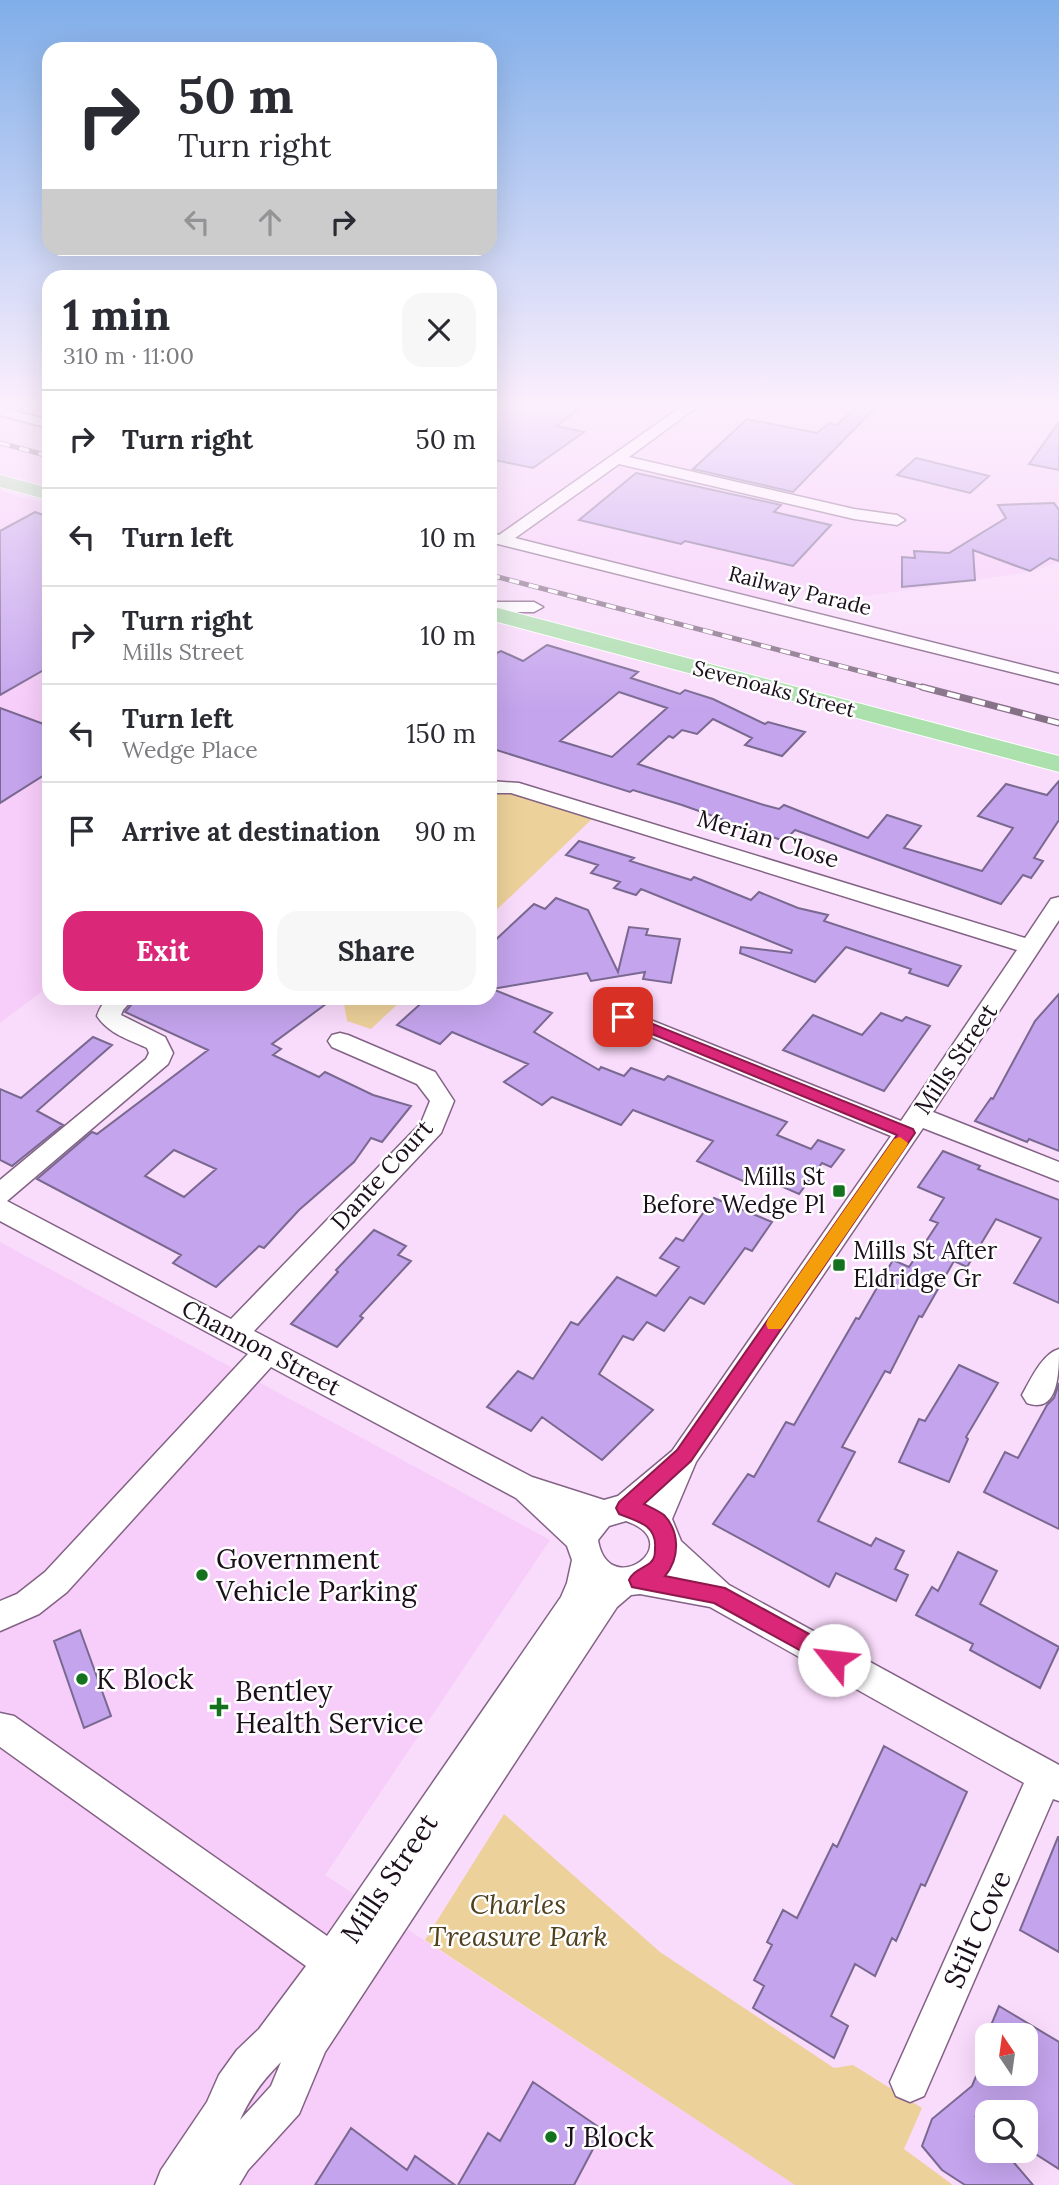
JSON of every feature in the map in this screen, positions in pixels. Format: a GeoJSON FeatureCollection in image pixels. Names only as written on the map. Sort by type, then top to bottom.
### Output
{"type":"FeatureCollection","features":[{"type":"Feature","properties":{"kind":"main road","name":"Sevenoaks Street"},"geometry":{"type":"LineString","coordinates":[[497,598],[1059,745]]}},
{"type":"Feature","properties":{"kind":"main road","name":"Sevenoaks Street"},"geometry":{"type":"LineString","coordinates":[[497,615],[1059,764]]}},
{"type":"Feature","properties":{"kind":"street"},"geometry":{"type":"LineString","coordinates":[[497,537],[544,506]]}},
{"type":"Feature","properties":{"kind":"street"},"geometry":{"type":"LineString","coordinates":[[820,506],[897,520]]}},
{"type":"Feature","properties":{"kind":"street","name":"Railway Parade"},"geometry":{"type":"LineString","coordinates":[[497,538],[1059,679]]}},
{"type":"Feature","properties":{"kind":"street"},"geometry":{"type":"LineString","coordinates":[[497,607],[534,607]]}},
{"type":"Feature","properties":{"kind":"street","name":"Merian Close"},"geometry":{"type":"LineString","coordinates":[[497,787],[512,787],[1030,947]]}},
{"type":"Feature","properties":{"kind":"street","name":"Mills Street"},"geometry":{"type":"LineString","coordinates":[[614,1510],[684,1455],[913,1124],[1059,904]]}},
{"type":"Feature","properties":{"kind":"street"},"geometry":{"type":"LineString","coordinates":[[0,1194],[156,1064],[161,1053],[157,1043],[115,1024],[109,1016],[113,1005]]}},
{"type":"Feature","properties":{"kind":"street"},"geometry":{"type":"LineString","coordinates":[[623,1017],[913,1124],[1059,1172]]}},
{"type":"Feature","properties":{"kind":"street","name":"Dante Court"},"geometry":{"type":"LineString","coordinates":[[234,1334],[432,1127],[442,1101],[426,1078],[340,1041]]}},
{"type":"Feature","properties":{"kind":"street","name":"Channon Street"},"geometry":{"type":"LineString","coordinates":[[0,1209],[523,1487],[614,1510]]}},
{"type":"Feature","properties":{"kind":"street"},"geometry":{"type":"LineString","coordinates":[[0,1616],[28,1604],[56,1583],[267,1352]]}},
{"type":"Feature","properties":{"kind":"street"},"geometry":{"type":"LineString","coordinates":[[1037,1395],[1059,1360]]}},
{"type":"Feature","properties":{"kind":"street","name":"Mills Street"},"geometry":{"type":"LineString","coordinates":[[662,1534],[684,1455]]}},
{"type":"Feature","properties":{"kind":"street","name":"Channon Street"},"geometry":{"type":"LineString","coordinates":[[523,1487],[585,1551]]}},
{"type":"Feature","properties":{"kind":"street"},"geometry":{"type":"LineString","coordinates":[[718,1594],[603,1575],[585,1551],[593,1520],[614,1510],[637,1510],[718,1594],[1052,1780]]}},
{"type":"Feature","properties":{"kind":"street"},"geometry":{"type":"LineString","coordinates":[[631,1581],[659,1568],[662,1534]]}},
{"type":"Feature","properties":{"kind":"street","name":"Mills Street"},"geometry":{"type":"LineString","coordinates":[[215,2185],[234,2156],[285,2100],[342,1969],[572,1607],[583,1584],[585,1551]]}},
{"type":"Feature","properties":{"kind":"street","name":"Mills Street"},"geometry":{"type":"LineString","coordinates":[[176,2185],[221,2116],[233,2089],[251,2064],[342,1969],[606,1597],[631,1581]]}},
{"type":"Feature","properties":{"kind":"street"},"geometry":{"type":"LineString","coordinates":[[0,1729],[342,1969]]}},
{"type":"Feature","properties":{"kind":"street","name":"Stilt Cove"},"geometry":{"type":"LineString","coordinates":[[910,2082],[1052,1780]]}},
{"type":"Feature","properties":{"kind":"shaded area"},"geometry":{"type":"Polygon","coordinates":[[[0,506],[42,506],[42,991],[0,1023],[0,506]]]}},
{"type":"Feature","properties":{"kind":"shaded area"},"geometry":{"type":"Polygon","coordinates":[[[497,506],[1059,506],[1059,562],[1030,572],[846,599],[805,591],[785,600],[770,612],[497,544],[497,506]]]}},
{"type":"Feature","properties":{"kind":"shaded area","name":"Bentley Health Service"},"geometry":{"type":"Polygon","coordinates":[[[0,1242],[550,1540],[325,1875],[795,2185],[0,2185],[0,1242]]]}},
{"type":"Feature","properties":{"kind":"green space"},"geometry":{"type":"Polygon","coordinates":[[[508,792],[592,819],[497,909],[497,793],[508,792]]]}},
{"type":"Feature","properties":{"kind":"green space"},"geometry":{"type":"Polygon","coordinates":[[[344,1005],[397,1005],[371,1029],[347,1021],[344,1005]]]}},
{"type":"Feature","properties":{"kind":"green space","name":"Charles Treasure Park"},"geometry":{"type":"Polygon","coordinates":[[[504,1814],[660,1952],[834,2068],[853,2065],[922,2108],[904,2149],[953,2185],[795,2185],[425,1940],[504,1814]]]}},
{"type":"Feature","properties":{"kind":"building"},"geometry":{"type":"Polygon","coordinates":[[[596,506],[780,506],[774,512],[831,525],[793,566],[579,520],[596,506]]]}},
{"type":"Feature","properties":{"kind":"building"},"geometry":{"type":"Polygon","coordinates":[[[999,506],[1056,506],[1059,510],[1059,561],[1050,558],[1030,571],[973,550],[975,580],[902,587],[902,557],[915,558],[914,551],[949,553],[1006,518],[999,506]]]}},
{"type":"Feature","properties":{"kind":"building"},"geometry":{"type":"Polygon","coordinates":[[[35,512],[42,514],[42,671],[0,695],[0,531],[35,512]]]}},
{"type":"Feature","properties":{"kind":"building"},"geometry":{"type":"Polygon","coordinates":[[[547,645],[638,672],[631,678],[680,694],[685,690],[713,699],[765,724],[768,722],[805,732],[782,756],[745,745],[752,738],[713,719],[697,734],[682,730],[673,738],[669,736],[638,764],[764,805],[779,809],[784,805],[868,838],[887,815],[921,826],[904,848],[982,871],[1013,828],[978,816],[1006,784],[1047,795],[1059,781],[1059,820],[1034,858],[1043,861],[1031,878],[1023,875],[1001,904],[795,830],[784,841],[682,805],[633,790],[630,792],[497,750],[497,653],[501,651],[523,661],[547,645]],[[619,692],[560,741],[612,757],[667,708],[619,692]]]}},
{"type":"Feature","properties":{"kind":"building"},"geometry":{"type":"Polygon","coordinates":[[[0,708],[42,723],[42,776],[0,803],[0,708]]]}},
{"type":"Feature","properties":{"kind":"building"},"geometry":{"type":"Polygon","coordinates":[[[579,841],[634,858],[630,861],[691,880],[694,877],[751,900],[759,892],[798,908],[828,915],[824,921],[961,966],[948,986],[909,973],[911,969],[846,947],[815,982],[740,953],[741,947],[791,953],[792,950],[641,889],[636,895],[614,888],[620,882],[591,873],[598,865],[566,855],[579,841]]]}},
{"type":"Feature","properties":{"kind":"building"},"geometry":{"type":"Polygon","coordinates":[[[556,898],[588,910],[618,972],[629,927],[648,929],[646,935],[680,939],[671,983],[643,979],[645,972],[591,981],[587,973],[497,988],[497,938],[534,904],[545,909],[556,898]]]}},
{"type":"Feature","properties":{"kind":"building"},"geometry":{"type":"Polygon","coordinates":[[[497,991],[552,1013],[534,1032],[599,1070],[601,1067],[624,1076],[631,1068],[664,1080],[668,1076],[787,1122],[777,1135],[811,1149],[818,1140],[844,1150],[831,1167],[822,1163],[799,1194],[749,1172],[743,1181],[697,1161],[713,1141],[633,1110],[621,1125],[552,1097],[542,1105],[504,1082],[528,1064],[452,1032],[440,1044],[397,1025],[419,1005],[497,1005],[497,991]]]}},
{"type":"Feature","properties":{"kind":"building"},"geometry":{"type":"Polygon","coordinates":[[[1059,994],[1059,1151],[1029,1139],[1027,1142],[975,1121],[991,1098],[993,1099],[1035,1021],[1059,994]]]}},
{"type":"Feature","properties":{"kind":"building"},"geometry":{"type":"Polygon","coordinates":[[[131,1005],[325,1005],[272,1044],[281,1049],[273,1055],[319,1077],[325,1072],[373,1095],[411,1106],[382,1142],[371,1138],[354,1162],[299,1210],[264,1248],[259,1246],[216,1287],[173,1263],[181,1255],[37,1179],[92,1132],[97,1134],[208,1050],[125,1012],[131,1005]],[[174,1150],[145,1176],[184,1197],[216,1169],[174,1150]]]}},
{"type":"Feature","properties":{"kind":"building"},"geometry":{"type":"Polygon","coordinates":[[[881,1013],[902,1021],[906,1017],[930,1026],[884,1091],[783,1050],[813,1015],[862,1035],[881,1013]]]}},
{"type":"Feature","properties":{"kind":"building"},"geometry":{"type":"Polygon","coordinates":[[[93,1037],[112,1045],[37,1111],[63,1125],[12,1166],[0,1160],[0,1089],[21,1098],[93,1037]]]}},
{"type":"Feature","properties":{"kind":"building"},"geometry":{"type":"Polygon","coordinates":[[[943,1151],[980,1166],[978,1169],[1059,1200],[1059,1303],[1014,1283],[1041,1238],[996,1219],[967,1267],[954,1261],[922,1317],[919,1316],[890,1373],[885,1371],[842,1447],[855,1452],[818,1521],[871,1546],[876,1538],[904,1551],[895,1569],[908,1575],[896,1601],[836,1573],[829,1587],[713,1524],[748,1474],[754,1477],[786,1422],[794,1425],[893,1260],[909,1267],[938,1223],[930,1220],[944,1198],[918,1187],[943,1151]]]}},
{"type":"Feature","properties":{"kind":"building"},"geometry":{"type":"Polygon","coordinates":[[[714,1198],[772,1222],[752,1251],[745,1248],[704,1304],[690,1297],[664,1331],[647,1322],[633,1340],[623,1336],[599,1374],[653,1410],[602,1460],[542,1417],[531,1431],[487,1407],[518,1371],[533,1379],[571,1322],[578,1325],[617,1277],[656,1296],[679,1267],[660,1258],[676,1238],[683,1241],[714,1198]]]}},
{"type":"Feature","properties":{"kind":"building"},"geometry":{"type":"Polygon","coordinates":[[[374,1230],[406,1246],[398,1255],[411,1261],[360,1316],[363,1318],[337,1347],[291,1324],[338,1272],[336,1270],[374,1230]]]}},
{"type":"Feature","properties":{"kind":"building"},"geometry":{"type":"Polygon","coordinates":[[[959,1365],[998,1383],[966,1437],[968,1439],[949,1482],[899,1462],[919,1419],[925,1421],[959,1365]]]}},
{"type":"Feature","properties":{"kind":"building"},"geometry":{"type":"Polygon","coordinates":[[[1059,1383],[1059,1529],[984,1492],[1005,1452],[1018,1458],[1047,1405],[1054,1398],[1059,1383]]]}},
{"type":"Feature","properties":{"kind":"building"},"geometry":{"type":"Polygon","coordinates":[[[958,1552],[997,1571],[980,1604],[1059,1647],[1040,1688],[970,1650],[973,1644],[916,1615],[932,1587],[938,1591],[958,1552]]]}},
{"type":"Feature","properties":{"kind":"building","name":"K Block"},"geometry":{"type":"Polygon","coordinates":[[[80,1630],[111,1716],[84,1728],[54,1641],[80,1630]]]}},
{"type":"Feature","properties":{"kind":"building"},"geometry":{"type":"Polygon","coordinates":[[[884,1746],[967,1792],[925,1886],[921,1884],[896,1941],[892,1938],[875,1976],[855,1964],[831,2016],[848,2026],[834,2058],[753,2008],[764,1986],[754,1980],[772,1945],[767,1942],[783,1910],[797,1918],[833,1844],[837,1847],[884,1746]]]}},
{"type":"Feature","properties":{"kind":"building"},"geometry":{"type":"Polygon","coordinates":[[[1059,1837],[1059,1952],[1020,1930],[1059,1837]]]}},
{"type":"Feature","properties":{"kind":"building"},"geometry":{"type":"Polygon","coordinates":[[[999,2006],[1027,2023],[992,2023],[999,2006]]]}},
{"type":"Feature","properties":{"kind":"building"},"geometry":{"type":"Polygon","coordinates":[[[1038,2029],[1059,2042],[1059,2169],[1038,2156],[1038,2100],[975,2100],[975,2163],[1014,2163],[1033,2185],[965,2185],[942,2170],[922,2146],[932,2119],[972,2086],[975,2079],[975,2086],[1038,2086],[1038,2029]]]}},
{"type":"Feature","properties":{"kind":"building","name":"J Block"},"geometry":{"type":"Polygon","coordinates":[[[533,2082],[603,2130],[574,2185],[458,2185],[488,2133],[500,2141],[533,2082]]]}},
{"type":"Feature","properties":{"kind":"building"},"geometry":{"type":"Polygon","coordinates":[[[351,2128],[407,2170],[415,2156],[455,2185],[315,2185],[351,2128]]]}},
{"type":"Feature","properties":{"kind":"railway"},"geometry":{"type":"LineString","coordinates":[[497,577],[929,689]]}},
{"type":"Feature","properties":{"kind":"railway"},"geometry":{"type":"LineString","coordinates":[[922,687],[1059,723]]}},
{"type":"Feature","properties":{"kind":"slow traffic"},"geometry":{"type":"LineString","coordinates":[[775,1324],[900,1143]]}},
{"type":"Feature","properties":{"kind":"place","name":"Mills St Before Wedge Pl"},"geometry":{"type":"Point","coordinates":[839,1191]}},
{"type":"Feature","properties":{"kind":"place","name":"Mills St After Eldridge Gr"},"geometry":{"type":"Point","coordinates":[839,1265]}},
{"type":"Feature","properties":{"kind":"place","name":"Government Vehicle Parking"},"geometry":{"type":"Point","coordinates":[202,1575]}},
{"type":"Feature","properties":{"kind":"place","name":"K Block"},"geometry":{"type":"Point","coordinates":[82,1679]}},
{"type":"Feature","properties":{"kind":"place","name":"Bentley Health Service"},"geometry":{"type":"Point","coordinates":[219,1707]}},
{"type":"Feature","properties":{"kind":"place","name":"J Block"},"geometry":{"type":"Point","coordinates":[551,2137]}},
{"type":"Feature","properties":{"kind":"route"},"geometry":{"type":"LineString","coordinates":[[623,1017],[907,1133],[684,1455],[626,1508],[637,1510],[656,1521],[666,1538],[665,1558],[659,1568],[639,1580],[718,1594],[834,1660]]}}]}
